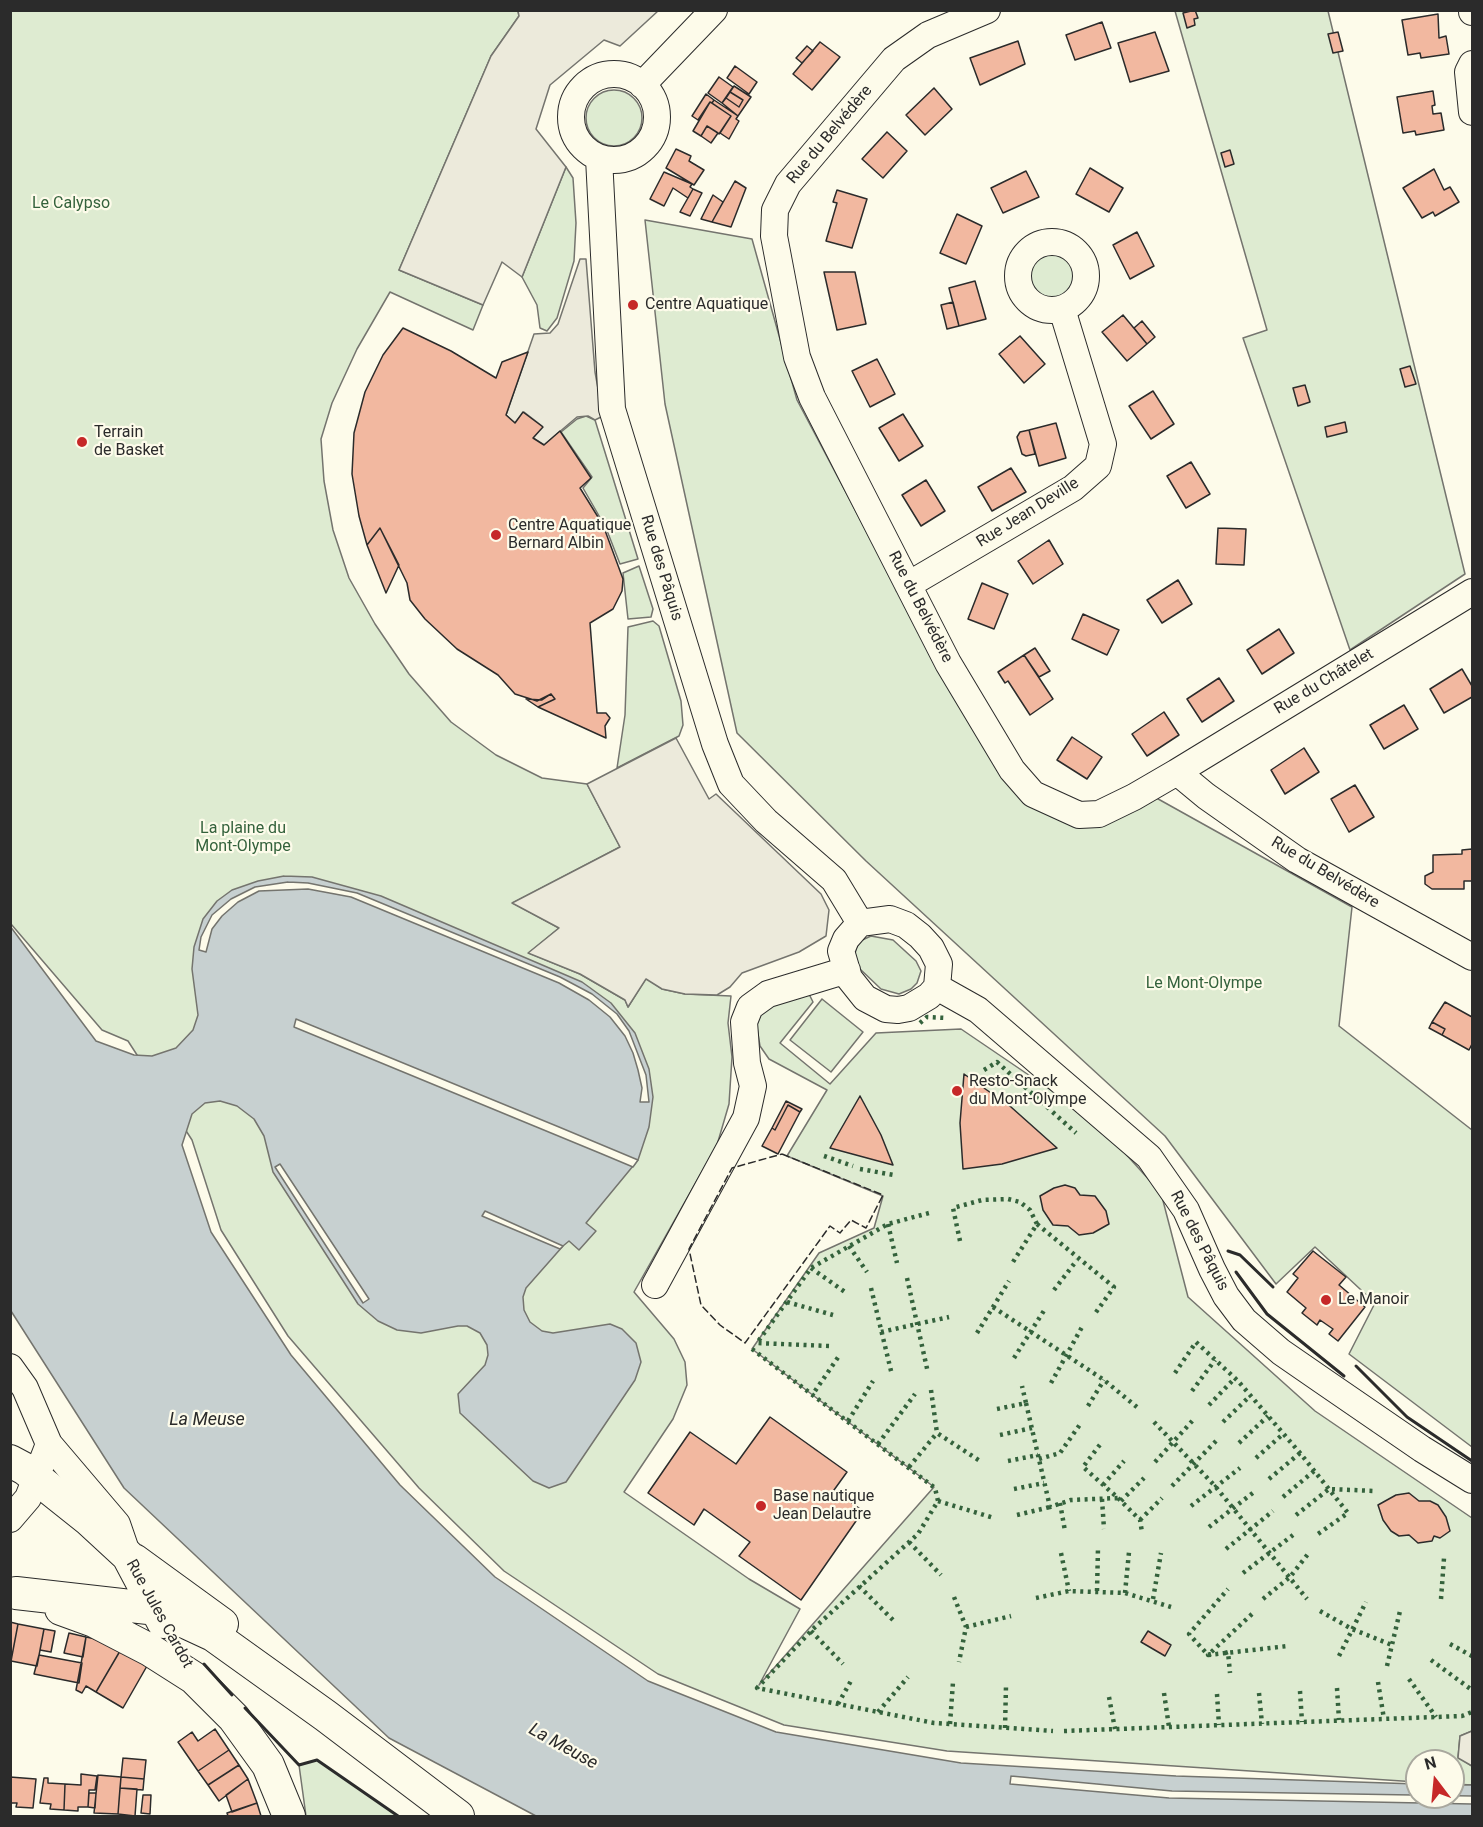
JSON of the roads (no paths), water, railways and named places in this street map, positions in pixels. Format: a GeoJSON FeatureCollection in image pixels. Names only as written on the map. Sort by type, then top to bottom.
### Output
{"type":"FeatureCollection","features":[{"type":"Feature","properties":{"kind":"main road","name":"Rue Jules Cardot"},"geometry":{"type":"LineString","coordinates":[[10,1461],[89,1520],[128,1556],[194,1678]]}},
{"type":"Feature","properties":{"kind":"main road"},"geometry":{"type":"LineString","coordinates":[[128,1556],[256,1648],[326,1716]]}},
{"type":"Feature","properties":{"kind":"main road","name":"Rue Jules Cardot"},"geometry":{"type":"LineString","coordinates":[[13,1591],[94,1621],[164,1657],[194,1678],[234,1718],[268,1765],[289,1816]]}},
{"type":"Feature","properties":{"kind":"main road"},"geometry":{"type":"LineString","coordinates":[[13,1591],[157,1609],[213,1635],[326,1716],[458,1816]]}},
{"type":"Feature","properties":{"kind":"street"},"geometry":{"type":"LineString","coordinates":[[642,85],[714,10]]}},
{"type":"Feature","properties":{"kind":"street","name":"Rue du Belvédère"},"geometry":{"type":"LineString","coordinates":[[987,10],[928,35],[894,59],[788,184],[775,210],[774,236],[797,357],[812,398],[948,663],[1006,760],[1033,794],[1079,815],[1099,814],[1134,798],[1177,772],[1206,796],[1297,860],[1473,957]]}},
{"type":"Feature","properties":{"kind":"street"},"geometry":{"type":"LineString","coordinates":[[1473,64],[1468,72],[1473,112]]}},
{"type":"Feature","properties":{"kind":"street"},"geometry":{"type":"LineString","coordinates":[[608,75],[620,75],[642,85],[651,96],[656,110],[656,125],[651,139],[641,150],[628,158],[614,160],[599,158],[580,144],[571,120],[572,106],[577,94],[597,78],[608,75]]}},
{"type":"Feature","properties":{"kind":"street","name":"Rue des Pâquis"},"geometry":{"type":"LineString","coordinates":[[599,158],[612,409],[715,744],[731,784],[766,820],[834,880],[860,923]]}},
{"type":"Feature","properties":{"kind":"street","name":"Rue Jean Deville"},"geometry":{"type":"LineString","coordinates":[[908,585],[1073,488],[1098,466],[1103,444],[1062,309]]}},
{"type":"Feature","properties":{"kind":"street","name":"Rue du Châtelet"},"geometry":{"type":"LineString","coordinates":[[1177,772],[1473,592]]}},
{"type":"Feature","properties":{"kind":"street"},"geometry":{"type":"LineString","coordinates":[[890,919],[906,925],[920,936],[931,948],[939,964],[937,987],[929,996],[909,1008],[886,1009],[865,998],[849,978],[841,951],[846,939],[860,923],[890,919]]}},
{"type":"Feature","properties":{"kind":"street"},"geometry":{"type":"LineString","coordinates":[[1433,935],[1465,938],[1473,935]]}},
{"type":"Feature","properties":{"kind":"street"},"geometry":{"type":"LineString","coordinates":[[655,1284],[746,1118],[753,1086],[747,1063],[744,1022],[750,1007],[768,994],[847,970]]}},
{"type":"Feature","properties":{"kind":"street","name":"Rue des Pâquis"},"geometry":{"type":"LineString","coordinates":[[937,987],[978,1011],[1149,1157],[1186,1210],[1226,1296],[1244,1320],[1281,1352],[1422,1449],[1473,1480]]}},
{"type":"Feature","properties":{"kind":"street"},"geometry":{"type":"LineString","coordinates":[[10,1367],[25,1388],[49,1444],[117,1524],[128,1556]]}},
{"type":"Feature","properties":{"kind":"street"},"geometry":{"type":"LineString","coordinates":[[10,1519],[28,1498],[49,1444]]}},
{"type":"Feature","properties":{"kind":"water","name":"La Meuse"},"geometry":{"type":"Polygon","coordinates":[[[284,876],[312,877],[381,896],[582,982],[611,1003],[635,1033],[649,1069],[653,1097],[649,1127],[638,1160],[586,1223],[596,1231],[579,1250],[569,1241],[563,1246],[526,1288],[523,1297],[524,1310],[530,1322],[542,1331],[553,1333],[610,1324],[622,1329],[636,1343],[641,1362],[635,1380],[566,1482],[549,1488],[533,1481],[460,1413],[458,1394],[485,1365],[488,1355],[487,1345],[480,1333],[467,1326],[421,1333],[397,1330],[378,1321],[358,1304],[273,1172],[264,1136],[254,1119],[237,1106],[220,1101],[205,1103],[192,1114],[182,1145],[211,1232],[291,1355],[400,1485],[495,1577],[648,1681],[776,1732],[961,1763],[1176,1776],[1405,1784],[1405,1809],[1465,1809],[1465,1785],[1472,1785],[1472,1816],[536,1816],[389,1738],[124,1488],[11,1311],[10,926],[96,1041],[134,1055],[152,1056],[176,1048],[193,1030],[198,1015],[192,969],[194,947],[203,919],[217,901],[232,890],[258,881],[284,876]]]}},
{"type":"Feature","properties":{"kind":"place","name":"Centre Aquatique"},"geometry":{"type":"Point","coordinates":[633,305]}},
{"type":"Feature","properties":{"kind":"place","name":"Terrain de Basket"},"geometry":{"type":"Point","coordinates":[82,442]}},
{"type":"Feature","properties":{"kind":"place","name":"Centre Aquatique Bernard Albin"},"geometry":{"type":"Point","coordinates":[496,535]}},
{"type":"Feature","properties":{"kind":"place","name":"Resto-Snack du Mont-Olympe"},"geometry":{"type":"Point","coordinates":[957,1091]}},
{"type":"Feature","properties":{"kind":"place","name":"Le Manoir"},"geometry":{"type":"Point","coordinates":[1326,1300]}},
{"type":"Feature","properties":{"kind":"place","name":"Base nautique Jean Delautre"},"geometry":{"type":"Point","coordinates":[761,1506]}},
{"type":"Feature","properties":{"kind":"park label","name":"Le Calypso"},"geometry":{"type":"Point","coordinates":[71,204]}},
{"type":"Feature","properties":{"kind":"park label","name":"La plaine du Mont-Olympe"},"geometry":{"type":"Point","coordinates":[243,838]}},
{"type":"Feature","properties":{"kind":"park label","name":"Le Mont-Olympe"},"geometry":{"type":"Point","coordinates":[1204,984]}}]}
